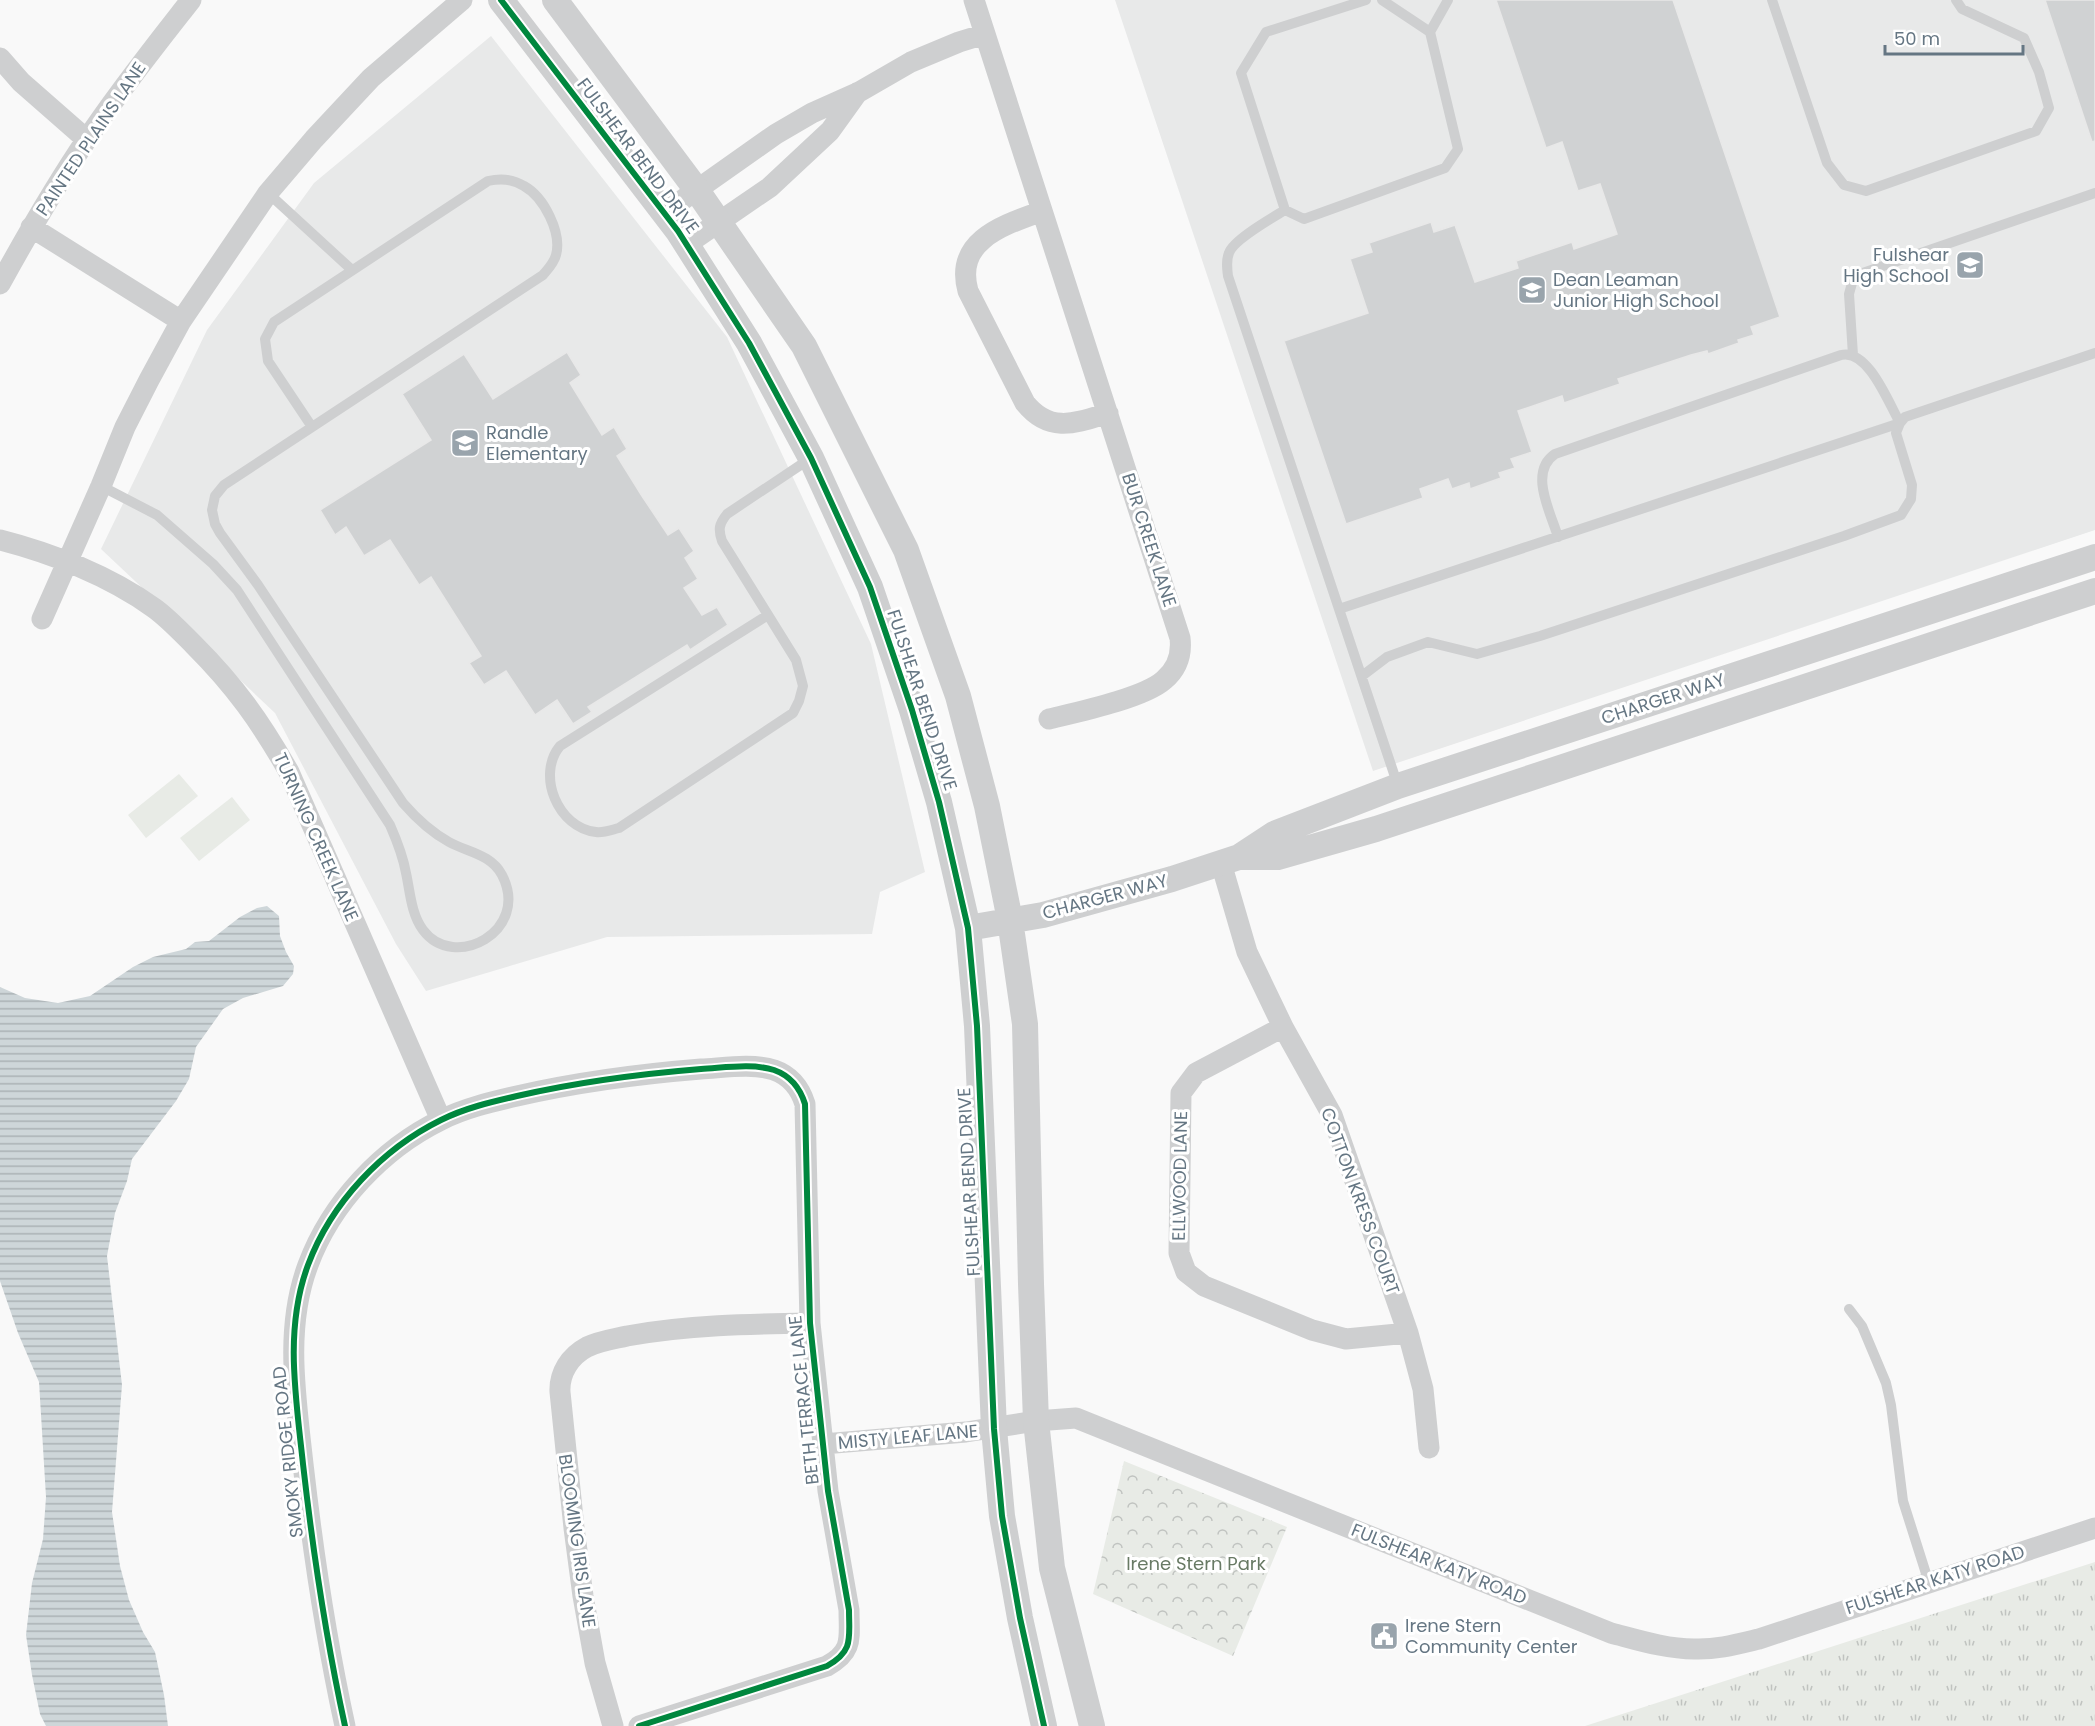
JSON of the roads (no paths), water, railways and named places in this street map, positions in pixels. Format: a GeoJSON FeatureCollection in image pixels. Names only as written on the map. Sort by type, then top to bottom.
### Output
{"type":"FeatureCollection","features":[{"type":"Feature","properties":{"kind":"street","name":"PAINTED PLAINS LANE"},"geometry":{"type":"LineString","coordinates":[[0,284],[31,228],[86,139],[135,71],[191,0]]}},
{"type":"Feature","properties":{"kind":"street"},"geometry":{"type":"LineString","coordinates":[[42,619],[130,417],[182,321],[268,193],[371,78],[462,0]]}},
{"type":"Feature","properties":{"kind":"street","name":"FULSHEAR BEND DRIVE"},"geometry":{"type":"LineString","coordinates":[[501,0],[687,244],[749,343],[811,458],[870,587],[908,699],[939,802],[968,928],[977,1038],[994,1429],[1002,1515],[1020,1617],[1044,1726]]}},
{"type":"Feature","properties":{"kind":"street","name":"FULSHEAR BEND DRIVE"},"geometry":{"type":"LineString","coordinates":[[555,0],[696,189],[804,346],[906,550],[958,696],[987,806],[1010,920],[1025,1024],[1036,1422],[1052,1568],[1092,1726]]}},
{"type":"Feature","properties":{"kind":"street","name":"BUR CREEK LANE"},"geometry":{"type":"LineString","coordinates":[[974,0],[1180,638],[1180,652],[1176,666],[1163,682],[1152,688],[1084,711],[1049,719]]}},
{"type":"Feature","properties":{"kind":"street"},"geometry":{"type":"LineString","coordinates":[[664,213],[776,134],[812,113],[859,92],[911,62],[985,34]]}},
{"type":"Feature","properties":{"kind":"street"},"geometry":{"type":"LineString","coordinates":[[0,58],[21,82],[86,139]]}},
{"type":"Feature","properties":{"kind":"street"},"geometry":{"type":"LineString","coordinates":[[687,244],[770,187],[830,131],[859,92]]}},
{"type":"Feature","properties":{"kind":"street"},"geometry":{"type":"LineString","coordinates":[[1042,211],[990,234],[974,246],[965,270],[968,291],[1022,397],[1035,414],[1047,421],[1065,424],[1108,413]]}},
{"type":"Feature","properties":{"kind":"street"},"geometry":{"type":"LineString","coordinates":[[31,228],[182,321]]}},
{"type":"Feature","properties":{"kind":"street","name":"TURNING CREEK LANE"},"geometry":{"type":"LineString","coordinates":[[0,540],[68,562],[125,590],[154,608],[215,666],[244,700],[266,731],[289,772],[441,1120]]}},
{"type":"Feature","properties":{"kind":"street","name":"CHARGER WAY"},"geometry":{"type":"LineString","coordinates":[[968,928],[1043,915],[1172,879],[1230,860],[1274,834],[1398,786],[2095,557]]}},
{"type":"Feature","properties":{"kind":"street","name":"CHARGER WAY"},"geometry":{"type":"LineString","coordinates":[[1230,860],[1278,857],[1409,818],[2095,591]]}},
{"type":"Feature","properties":{"kind":"street"},"geometry":{"type":"LineString","coordinates":[[1398,786],[1409,818]]}},
{"type":"Feature","properties":{"kind":"street","name":"COTTON KRESS COURT"},"geometry":{"type":"LineString","coordinates":[[1230,860],[1247,952],[1283,1028],[1332,1115],[1408,1333],[1423,1389],[1429,1448]]}},
{"type":"Feature","properties":{"kind":"street","name":"ELLWOOD LANE"},"geometry":{"type":"LineString","coordinates":[[1283,1028],[1196,1073],[1181,1093],[1179,1253],[1186,1272],[1204,1286],[1312,1330],[1346,1339],[1408,1333]]}},
{"type":"Feature","properties":{"kind":"street","name":"SMOKY RIDGE ROAD"},"geometry":{"type":"LineString","coordinates":[[345,1726],[326,1628],[307,1498],[293,1347],[297,1305],[308,1265],[316,1245],[339,1208],[367,1174],[384,1159],[421,1131],[472,1107],[578,1084],[702,1069],[759,1067],[775,1071],[789,1079]]}},
{"type":"Feature","properties":{"kind":"street","name":"BETH TERRACE LANE"},"geometry":{"type":"LineString","coordinates":[[639,1726],[826,1666],[841,1657],[846,1650],[849,1610],[835,1536],[810,1323],[806,1112],[800,1090],[789,1079]]}},
{"type":"Feature","properties":{"kind":"street","name":"BLOOMING IRIS LANE"},"geometry":{"type":"LineString","coordinates":[[613,1726],[595,1663],[582,1584],[566,1460],[560,1384],[564,1370],[580,1351],[595,1344],[639,1334],[726,1326],[810,1323]]}},
{"type":"Feature","properties":{"kind":"street","name":"FULSHEAR KATY ROAD"},"geometry":{"type":"LineString","coordinates":[[994,1429],[1076,1418],[1611,1633],[1647,1643],[1694,1650],[1725,1647],[1759,1639],[2095,1528]]}},
{"type":"Feature","properties":{"kind":"street","name":"MISTY LEAF LANE"},"geometry":{"type":"LineString","coordinates":[[823,1444],[994,1429]]}},
{"type":"Feature","properties":{"kind":"lane"},"geometry":{"type":"LineString","coordinates":[[1366,0],[1266,32],[1241,73],[1284,210],[1304,219],[1445,168],[1458,149],[1430,32],[1448,0]]}},
{"type":"Feature","properties":{"kind":"lane"},"geometry":{"type":"LineString","coordinates":[[1382,0],[1430,32]]}},
{"type":"Feature","properties":{"kind":"lane"},"geometry":{"type":"LineString","coordinates":[[1772,0],[1827,163],[1844,185],[1866,191],[2036,131],[2049,108],[2039,72],[2024,38],[1962,9],[1956,0]]}},
{"type":"Feature","properties":{"kind":"lane"},"geometry":{"type":"LineString","coordinates":[[101,486],[164,520],[213,564],[237,590],[390,825],[399,845],[413,908],[422,929],[439,942],[460,946],[470,945],[490,937],[504,918],[508,908],[508,896],[502,875],[489,859],[438,836],[403,803],[264,594],[220,533],[213,517],[212,503],[218,490],[543,275],[556,255],[556,232],[545,207],[527,187],[508,179],[488,181],[282,315],[268,330],[265,339],[268,361],[312,427]]}},
{"type":"Feature","properties":{"kind":"lane"},"geometry":{"type":"LineString","coordinates":[[268,193],[352,270]]}},
{"type":"Feature","properties":{"kind":"lane"},"geometry":{"type":"LineString","coordinates":[[1853,355],[1849,294],[1854,276],[2095,194]]}},
{"type":"Feature","properties":{"kind":"lane"},"geometry":{"type":"LineString","coordinates":[[1284,210],[1235,243],[1228,252],[1226,264],[1228,276],[1398,786]]}},
{"type":"Feature","properties":{"kind":"lane"},"geometry":{"type":"LineString","coordinates":[[1362,676],[1387,657],[1428,642],[1477,654],[1844,536],[1901,515],[1911,499],[1912,485],[1896,434],[1905,417],[2095,353]]}},
{"type":"Feature","properties":{"kind":"lane"},"geometry":{"type":"LineString","coordinates":[[1558,537],[1543,485],[1542,473],[1545,463],[1555,454],[1841,355],[1853,355],[1872,371],[1900,423]]}},
{"type":"Feature","properties":{"kind":"lane"},"geometry":{"type":"LineString","coordinates":[[1339,609],[1900,423]]}},
{"type":"Feature","properties":{"kind":"lane"},"geometry":{"type":"LineString","coordinates":[[768,615],[560,746],[553,755],[549,768],[549,782],[554,797],[573,824],[595,832],[606,832],[619,828],[793,713],[800,701],[802,686],[796,660],[768,615],[722,542],[719,531],[720,522],[727,514],[811,458]]}},
{"type":"Feature","properties":{"kind":"lane"},"geometry":{"type":"LineString","coordinates":[[1850,1309],[1862,1326],[1886,1383],[1892,1405],[1903,1501],[1929,1583]]}},
{"type":"Feature","properties":{"kind":"place","name":"Fulshear High School"},"geometry":{"type":"Point","coordinates":[1970,265]}},
{"type":"Feature","properties":{"kind":"place","name":"Dean Leaman Junior High School"},"geometry":{"type":"Point","coordinates":[1532,290]}},
{"type":"Feature","properties":{"kind":"place","name":"Randle Elementary"},"geometry":{"type":"Point","coordinates":[465,443]}},
{"type":"Feature","properties":{"kind":"place","name":"Irene Stern Community Center"},"geometry":{"type":"Point","coordinates":[1384,1636]}},
{"type":"Feature","properties":{"kind":"park label","name":"Irene Stern Park"},"geometry":{"type":"Point","coordinates":[1196,1564]}}]}
